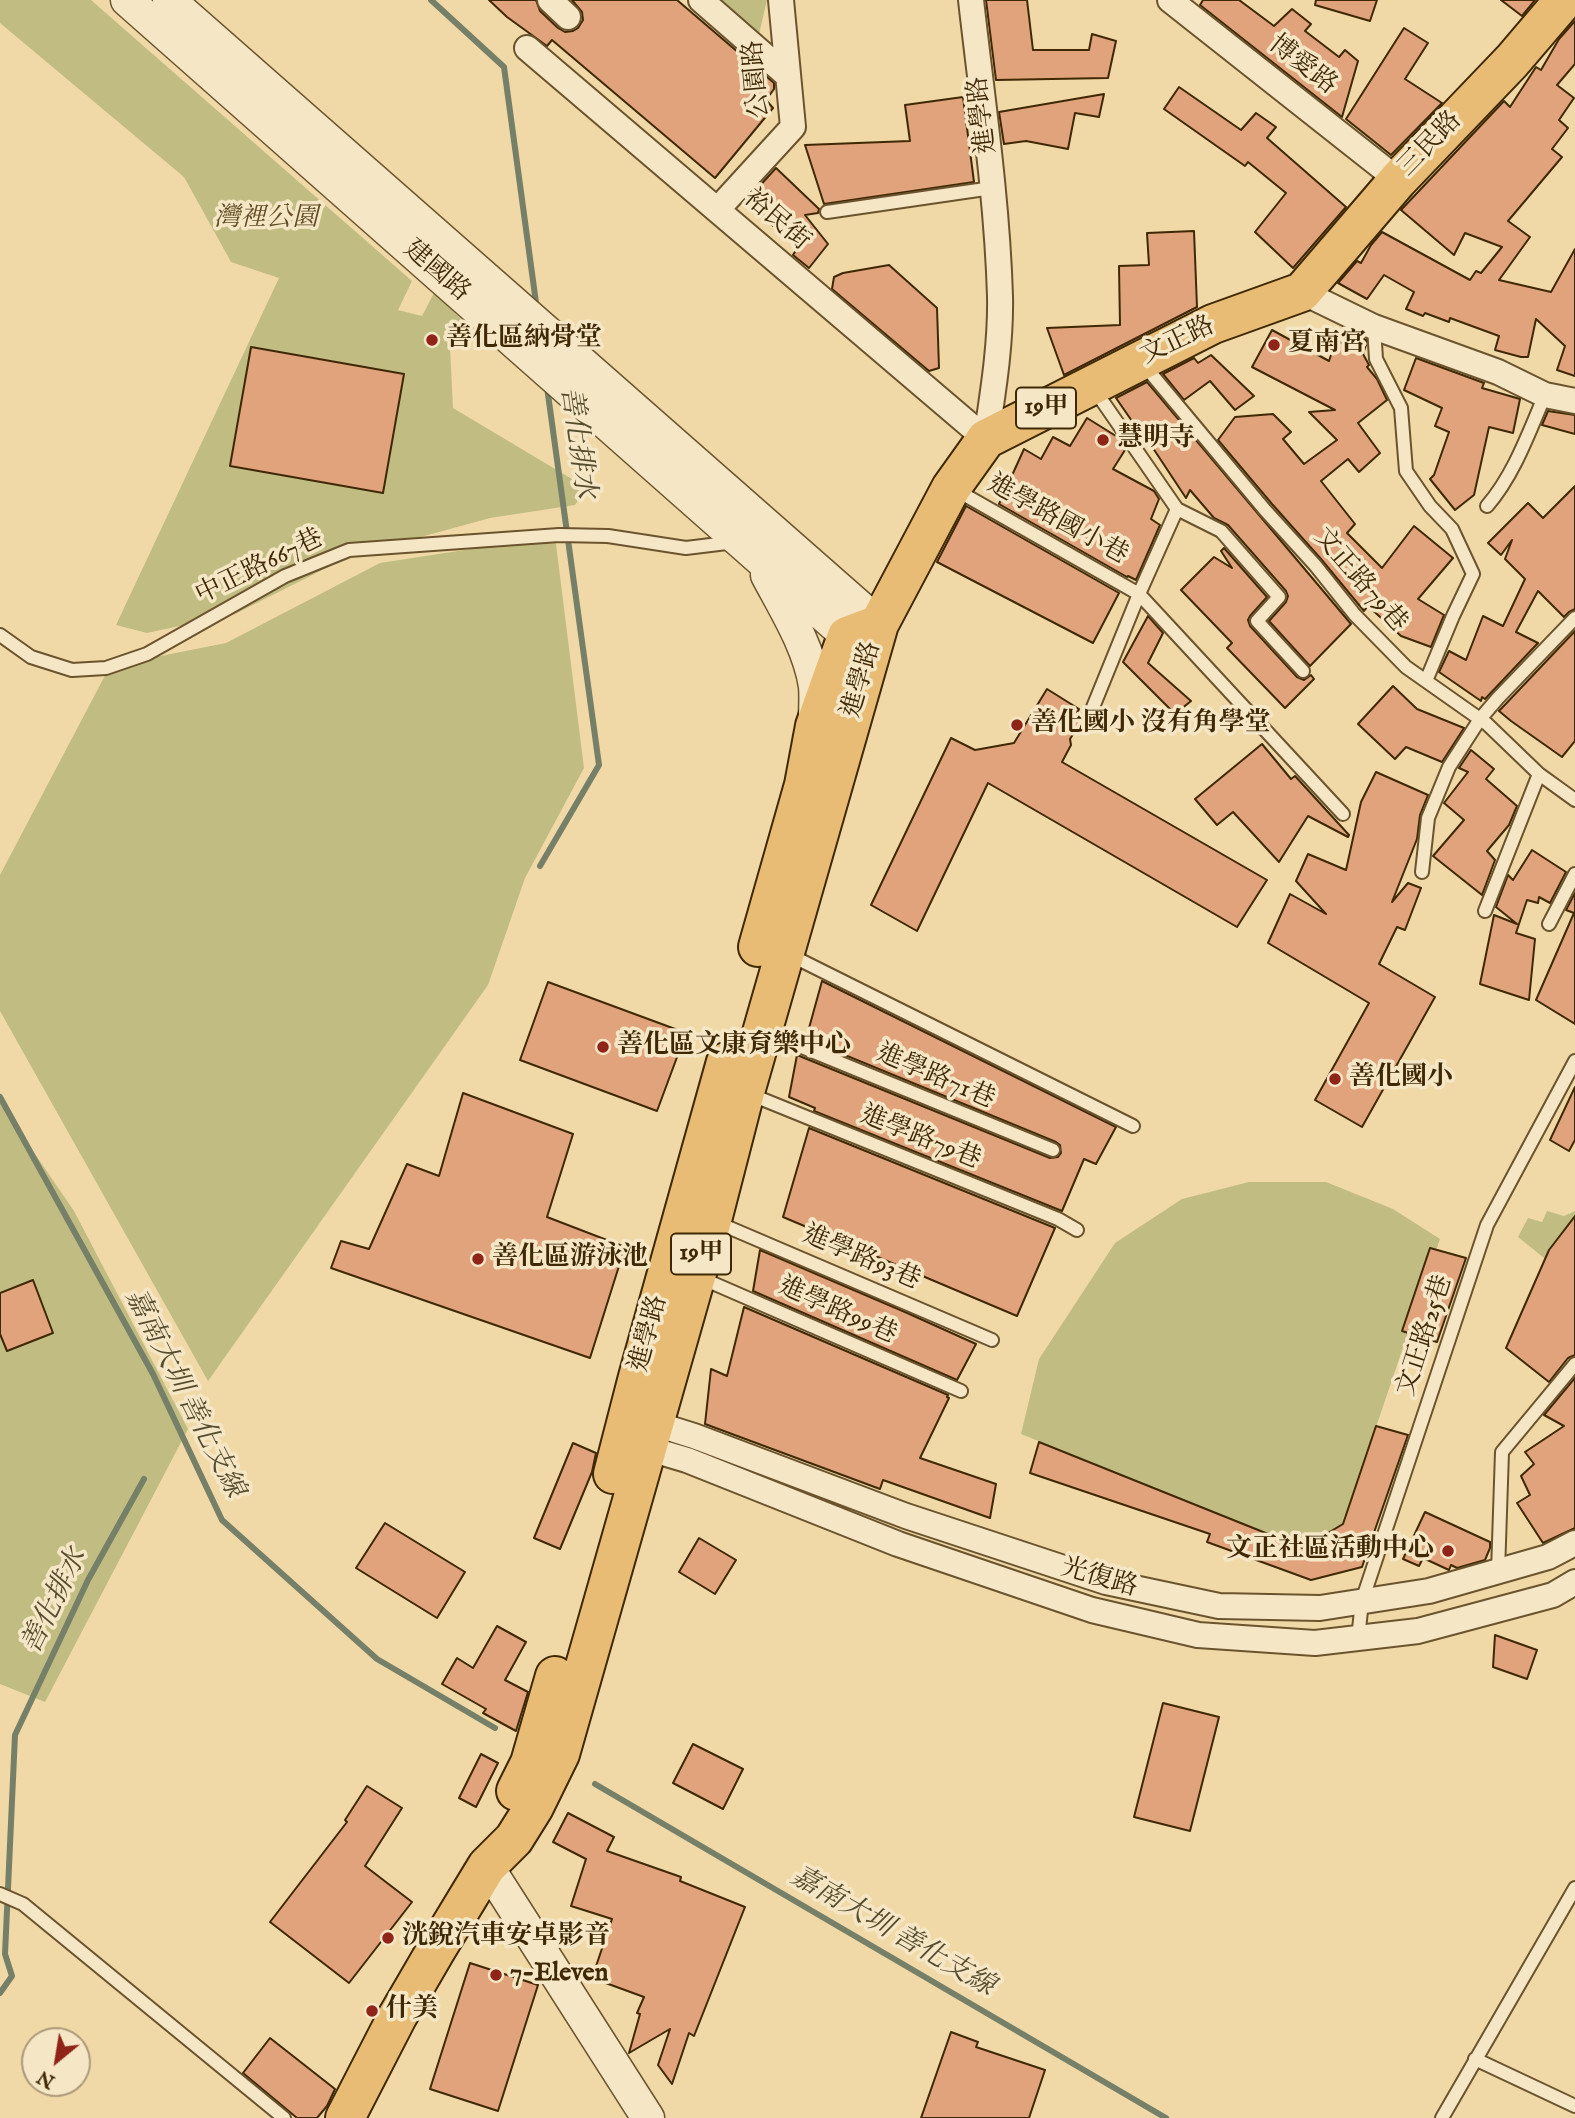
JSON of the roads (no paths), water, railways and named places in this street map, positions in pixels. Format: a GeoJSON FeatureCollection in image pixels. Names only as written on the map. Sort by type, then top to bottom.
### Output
{"type":"FeatureCollection","features":[{"type":"Feature","properties":{"kind":"main road","name":"三民路"},"geometry":{"type":"LineString","coordinates":[[1302,292],[1398,180],[1512,61],[1564,0]]}},
{"type":"Feature","properties":{"kind":"main road","name":"文正路"},"geometry":{"type":"LineString","coordinates":[[866,638],[951,488],[986,439],[1213,324],[1302,292]]}},
{"type":"Feature","properties":{"kind":"main road","name":"進學路"},"geometry":{"type":"LineString","coordinates":[[638,1432],[804,785],[815,726],[866,638]]}},
{"type":"Feature","properties":{"kind":"main road","name":"進學路"},"geometry":{"type":"LineString","coordinates":[[487,1866],[495,1828],[530,1763],[638,1432],[712,1220],[866,638]]}},
{"type":"Feature","properties":{"kind":"main road","name":"19甲"},"geometry":{"type":"LineString","coordinates":[[345,2118],[397,2017],[487,1866]]}},
{"type":"Feature","properties":{"kind":"street","name":"建國路"},"geometry":{"type":"LineString","coordinates":[[127,0],[540,346],[866,638]]}},
{"type":"Feature","properties":{"kind":"street","name":"建國路"},"geometry":{"type":"LineString","coordinates":[[169,0],[522,312],[557,380],[750,550],[866,638]]}},
{"type":"Feature","properties":{"kind":"street"},"geometry":{"type":"LineString","coordinates":[[550,0],[568,17]]}},
{"type":"Feature","properties":{"kind":"street"},"geometry":{"type":"LineString","coordinates":[[701,0],[788,76]]}},
{"type":"Feature","properties":{"kind":"street","name":"公園路"},"geometry":{"type":"LineString","coordinates":[[718,209],[793,127],[781,0]]}},
{"type":"Feature","properties":{"kind":"street","name":"進學路"},"geometry":{"type":"LineString","coordinates":[[971,0],[992,188],[1000,298],[995,383],[986,439]]}},
{"type":"Feature","properties":{"kind":"street","name":"博愛路"},"geometry":{"type":"LineString","coordinates":[[1170,0],[1398,180]]}},
{"type":"Feature","properties":{"kind":"street","name":"裕民街"},"geometry":{"type":"LineString","coordinates":[[527,48],[986,439]]}},
{"type":"Feature","properties":{"kind":"street"},"geometry":{"type":"LineString","coordinates":[[1302,292],[1374,327],[1497,372],[1545,395],[1575,401]]}},
{"type":"Feature","properties":{"kind":"street"},"geometry":{"type":"LineString","coordinates":[[750,550],[790,620],[809,663],[815,687],[815,726]]}},
{"type":"Feature","properties":{"kind":"street","name":"光復路"},"geometry":{"type":"LineString","coordinates":[[638,1432],[1106,1582],[1219,1606],[1320,1608],[1429,1591],[1548,1557],[1575,1543]]}},
{"type":"Feature","properties":{"kind":"street","name":"光復路"},"geometry":{"type":"LineString","coordinates":[[638,1432],[687,1460],[898,1544],[1092,1610],[1198,1635],[1315,1643],[1418,1631],[1553,1595],[1575,1582]]}},
{"type":"Feature","properties":{"kind":"street"},"geometry":{"type":"LineString","coordinates":[[487,1866],[648,2118]]}},
{"type":"Feature","properties":{"kind":"lane"},"geometry":{"type":"LineString","coordinates":[[827,212],[992,188]]}},
{"type":"Feature","properties":{"kind":"lane"},"geometry":{"type":"LineString","coordinates":[[1374,327],[1376,359],[1401,408],[1406,471],[1430,506],[1452,529],[1473,574],[1426,681]]}},
{"type":"Feature","properties":{"kind":"lane","name":"文正路79巷"},"geometry":{"type":"LineString","coordinates":[[1139,360],[1355,615],[1406,667],[1480,719],[1539,774],[1575,800]]}},
{"type":"Feature","properties":{"kind":"lane"},"geometry":{"type":"LineString","coordinates":[[1091,384],[1177,509],[1221,531],[1279,597],[1257,621],[1303,671]]}},
{"type":"Feature","properties":{"kind":"lane"},"geometry":{"type":"LineString","coordinates":[[1487,506],[1499,493],[1545,395]]}},
{"type":"Feature","properties":{"kind":"lane","name":"進學路國小巷"},"geometry":{"type":"LineString","coordinates":[[951,488],[1139,594]]}},
{"type":"Feature","properties":{"kind":"lane"},"geometry":{"type":"LineString","coordinates":[[1087,722],[1177,509]]}},
{"type":"Feature","properties":{"kind":"lane","name":"中正路667巷"},"geometry":{"type":"LineString","coordinates":[[0,635],[31,657],[72,670],[106,668],[147,654],[285,576],[349,550],[559,535],[608,536],[686,548],[750,550]]}},
{"type":"Feature","properties":{"kind":"lane"},"geometry":{"type":"LineString","coordinates":[[1139,594],[1343,814]]}},
{"type":"Feature","properties":{"kind":"lane"},"geometry":{"type":"LineString","coordinates":[[1422,872],[1428,818],[1449,767],[1480,719],[1575,618]]}},
{"type":"Feature","properties":{"kind":"lane"},"geometry":{"type":"LineString","coordinates":[[1485,911],[1539,774]]}},
{"type":"Feature","properties":{"kind":"lane"},"geometry":{"type":"LineString","coordinates":[[1549,924],[1575,874]]}},
{"type":"Feature","properties":{"kind":"lane"},"geometry":{"type":"LineString","coordinates":[[784,953],[1133,1126]]}},
{"type":"Feature","properties":{"kind":"lane","name":"進學路71巷"},"geometry":{"type":"LineString","coordinates":[[762,1030],[1052,1150]]}},
{"type":"Feature","properties":{"kind":"lane","name":"文正路25巷"},"geometry":{"type":"LineString","coordinates":[[1358,1639],[1362,1601],[1487,1225],[1575,1061]]}},
{"type":"Feature","properties":{"kind":"lane","name":"進學路79巷"},"geometry":{"type":"LineString","coordinates":[[745,1092],[1058,1219],[1077,1230]]}},
{"type":"Feature","properties":{"kind":"lane","name":"進學路93巷"},"geometry":{"type":"LineString","coordinates":[[712,1220],[992,1340]]}},
{"type":"Feature","properties":{"kind":"lane","name":"進學路99巷"},"geometry":{"type":"LineString","coordinates":[[695,1275],[961,1391]]}},
{"type":"Feature","properties":{"kind":"lane"},"geometry":{"type":"LineString","coordinates":[[1498,1572],[1502,1451],[1575,1364]]}},
{"type":"Feature","properties":{"kind":"lane"},"geometry":{"type":"LineString","coordinates":[[1442,2118],[1575,1888]]}},
{"type":"Feature","properties":{"kind":"lane"},"geometry":{"type":"LineString","coordinates":[[0,1894],[23,1904],[284,2118]]}},
{"type":"Feature","properties":{"kind":"lane"},"geometry":{"type":"LineString","coordinates":[[1475,2059],[1575,2106]]}},
{"type":"Feature","properties":{"kind":"waterway","name":"善化排水"},"geometry":{"type":"LineString","coordinates":[[431,0],[504,67],[537,310]]}},
{"type":"Feature","properties":{"kind":"waterway","name":"善化排水"},"geometry":{"type":"LineString","coordinates":[[540,866],[599,765],[547,387]]}},
{"type":"Feature","properties":{"kind":"waterway","name":"嘉南大圳 善化支線"},"geometry":{"type":"LineString","coordinates":[[0,1097],[153,1374],[222,1520],[377,1659],[495,1728]]}},
{"type":"Feature","properties":{"kind":"waterway","name":"善化排水"},"geometry":{"type":"LineString","coordinates":[[0,1993],[12,1976],[5,1954],[15,1735],[88,1580],[144,1479]]}},
{"type":"Feature","properties":{"kind":"waterway","name":"嘉南大圳 善化支線"},"geometry":{"type":"LineString","coordinates":[[595,1784],[1166,2118]]}},
{"type":"Feature","properties":{"kind":"place","name":"善化區納骨堂"},"geometry":{"type":"Point","coordinates":[432,340]}},
{"type":"Feature","properties":{"kind":"place","name":"夏南宮"},"geometry":{"type":"Point","coordinates":[1274,345]}},
{"type":"Feature","properties":{"kind":"place","name":"慧明寺"},"geometry":{"type":"Point","coordinates":[1103,440]}},
{"type":"Feature","properties":{"kind":"place","name":"善化國小 沒有角學堂"},"geometry":{"type":"Point","coordinates":[1017,725]}},
{"type":"Feature","properties":{"kind":"place","name":"善化區文康育樂中心"},"geometry":{"type":"Point","coordinates":[603,1047]}},
{"type":"Feature","properties":{"kind":"place","name":"善化國小"},"geometry":{"type":"Point","coordinates":[1335,1079]}},
{"type":"Feature","properties":{"kind":"place","name":"善化區游泳池"},"geometry":{"type":"Point","coordinates":[478,1259]}},
{"type":"Feature","properties":{"kind":"place","name":"文正社區活動中心"},"geometry":{"type":"Point","coordinates":[1448,1551]}},
{"type":"Feature","properties":{"kind":"place","name":"洸銳汽車安卓影音"},"geometry":{"type":"Point","coordinates":[388,1938]}},
{"type":"Feature","properties":{"kind":"place","name":"7-Eleven"},"geometry":{"type":"Point","coordinates":[496,1975]}},
{"type":"Feature","properties":{"kind":"place","name":"什美"},"geometry":{"type":"Point","coordinates":[372,2011]}},
{"type":"Feature","properties":{"kind":"park label","name":"灣裡公園"},"geometry":{"type":"Point","coordinates":[266,220]}}]}
